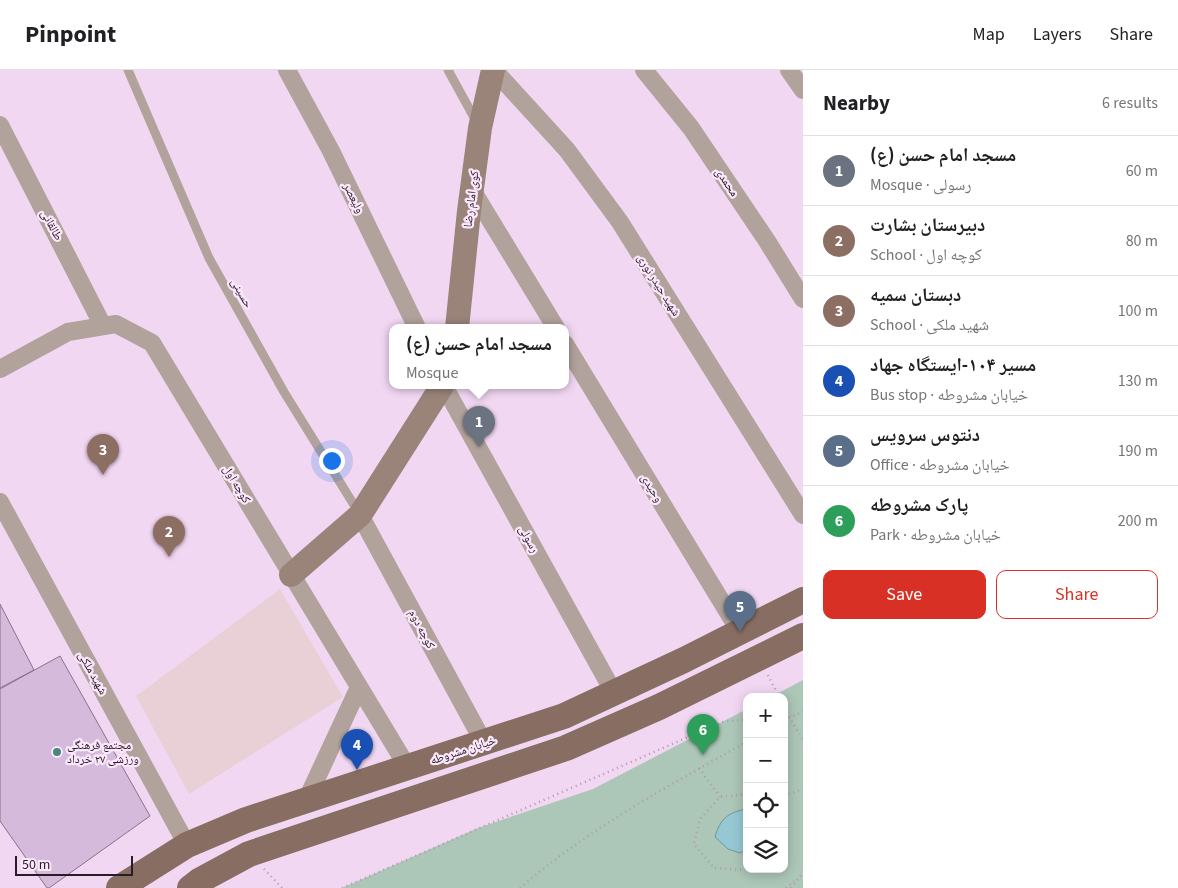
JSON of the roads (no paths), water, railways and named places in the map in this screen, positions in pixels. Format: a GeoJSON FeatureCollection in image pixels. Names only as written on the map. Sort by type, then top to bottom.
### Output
{"type":"FeatureCollection","features":[{"type":"Feature","properties":{"kind":"main road","name":"خیابان مشروطه"},"geometry":{"type":"LineString","coordinates":[[119,888],[187,845],[246,820],[564,716],[684,660],[803,600]]}},
{"type":"Feature","properties":{"kind":"main road"},"geometry":{"type":"LineString","coordinates":[[190,888],[199,881],[249,854],[566,748],[659,707],[803,636]]}},
{"type":"Feature","properties":{"kind":"street","name":"ولیعصر"},"geometry":{"type":"LineString","coordinates":[[288,70],[331,151],[415,324]]}},
{"type":"Feature","properties":{"kind":"street","name":"کوی امام رضا"},"geometry":{"type":"LineString","coordinates":[[457,324],[480,128],[493,70]]}},
{"type":"Feature","properties":{"kind":"street","name":"شهید حیدر نوری"},"geometry":{"type":"LineString","coordinates":[[493,70],[567,150],[620,222],[803,515]]}},
{"type":"Feature","properties":{"kind":"street","name":"محمدی"},"geometry":{"type":"LineString","coordinates":[[644,70],[691,128],[767,241],[803,299]]}},
{"type":"Feature","properties":{"kind":"street"},"geometry":{"type":"LineString","coordinates":[[789,70],[803,90]]}},
{"type":"Feature","properties":{"kind":"street","name":"طالقانی"},"geometry":{"type":"LineString","coordinates":[[0,125],[103,326]]}},
{"type":"Feature","properties":{"kind":"street"},"geometry":{"type":"LineString","coordinates":[[472,190],[554,324]]}},
{"type":"Feature","properties":{"kind":"street","name":"کوچه اول"},"geometry":{"type":"LineString","coordinates":[[2,363],[68,332],[116,324],[152,343],[408,768]]}},
{"type":"Feature","properties":{"kind":"street","name":"وحیدی"},"geometry":{"type":"LineString","coordinates":[[569,351],[740,632]]}},
{"type":"Feature","properties":{"kind":"street"},"geometry":{"type":"LineString","coordinates":[[291,574],[360,515],[441,389]]}},
{"type":"Feature","properties":{"kind":"street","name":"رسولی"},"geometry":{"type":"LineString","coordinates":[[445,389],[614,693]]}},
{"type":"Feature","properties":{"kind":"street","name":"شهید ملکی"},"geometry":{"type":"LineString","coordinates":[[0,502],[187,845]]}},
{"type":"Feature","properties":{"kind":"street","name":"کوچه دوم"},"geometry":{"type":"LineString","coordinates":[[360,515],[484,743]]}},
{"type":"Feature","properties":{"kind":"street"},"geometry":{"type":"LineString","coordinates":[[306,801],[359,687]]}},
{"type":"Feature","properties":{"kind":"lane","name":"حسینی"},"geometry":{"type":"LineString","coordinates":[[128,70],[209,258],[284,392],[360,515]]}},
{"type":"Feature","properties":{"kind":"lane"},"geometry":{"type":"LineString","coordinates":[[448,70],[480,128]]}},
{"type":"Feature","properties":{"kind":"place","name":"مسجد امام حسن (ع)"},"geometry":{"type":"Point","coordinates":[479,447]}},
{"type":"Feature","properties":{"kind":"place","name":"دبستان سمیه"},"geometry":{"type":"Point","coordinates":[103,475]}},
{"type":"Feature","properties":{"kind":"place","name":"دبیرستان بشارت"},"geometry":{"type":"Point","coordinates":[169,557]}},
{"type":"Feature","properties":{"kind":"place","name":"دنتوس سرویس"},"geometry":{"type":"Point","coordinates":[740,632]}},
{"type":"Feature","properties":{"kind":"place","name":"مجتمع فرهنگی ورزشی ۲۷ خرداد"},"geometry":{"type":"Point","coordinates":[57,752]}},
{"type":"Feature","properties":{"kind":"place","name":"پارک مشروطه"},"geometry":{"type":"Point","coordinates":[703,755]}},
{"type":"Feature","properties":{"kind":"place","name":"مسیر ۱۰۴-ایستگاه جهاد"},"geometry":{"type":"Point","coordinates":[357,770]}}]}
